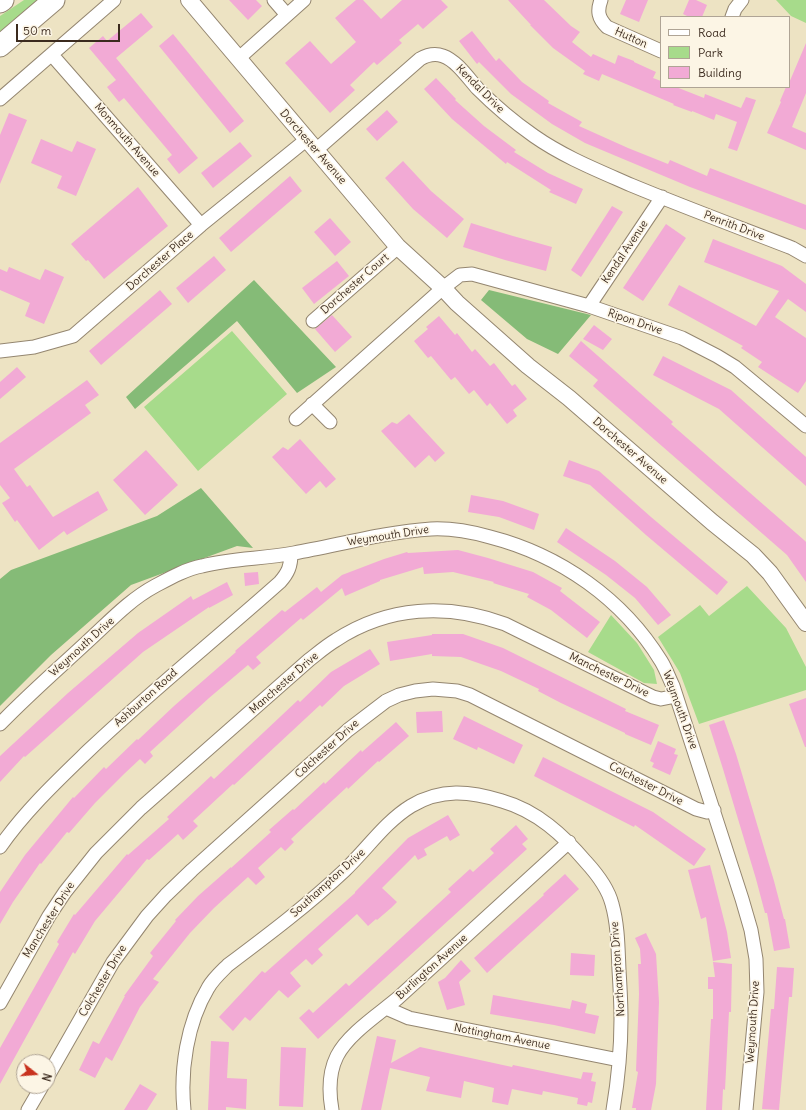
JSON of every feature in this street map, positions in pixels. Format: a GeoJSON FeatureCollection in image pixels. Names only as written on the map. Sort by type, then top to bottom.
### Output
{"type":"FeatureCollection","features":[{"type":"Feature","properties":{"kind":"main road"},"geometry":{"type":"LineString","coordinates":[[0,46],[54,0]]}},
{"type":"Feature","properties":{"kind":"street"},"geometry":{"type":"LineString","coordinates":[[0,99],[114,0]]}},
{"type":"Feature","properties":{"kind":"street","name":"Dorchester Avenue"},"geometry":{"type":"LineString","coordinates":[[189,0],[398,247],[443,288],[457,303],[522,361],[569,398],[712,522],[753,555],[770,573],[806,623]]}},
{"type":"Feature","properties":{"kind":"street"},"geometry":{"type":"LineString","coordinates":[[274,0],[287,15]]}},
{"type":"Feature","properties":{"kind":"street"},"geometry":{"type":"LineString","coordinates":[[239,58],[304,0]]}},
{"type":"Feature","properties":{"kind":"street","name":"Hutton"},"geometry":{"type":"LineString","coordinates":[[601,0],[598,15],[601,22],[607,27],[660,51]]}},
{"type":"Feature","properties":{"kind":"street"},"geometry":{"type":"LineString","coordinates":[[732,16],[735,9],[742,0]]}},
{"type":"Feature","properties":{"kind":"street","name":"Kendal Drive"},"geometry":{"type":"LineString","coordinates":[[311,145],[420,59],[427,55],[436,54],[451,60],[478,89],[510,118],[554,149],[577,161],[662,198]]}},
{"type":"Feature","properties":{"kind":"street","name":"Monmouth Avenue"},"geometry":{"type":"LineString","coordinates":[[52,55],[201,225]]}},
{"type":"Feature","properties":{"kind":"street","name":"Dorchester Place"},"geometry":{"type":"LineString","coordinates":[[0,351],[34,347],[73,336],[201,225],[311,145]]}},
{"type":"Feature","properties":{"kind":"street","name":"Penrith Drive"},"geometry":{"type":"LineString","coordinates":[[662,198],[780,243],[806,256]]}},
{"type":"Feature","properties":{"kind":"street","name":"Kendal Avenue"},"geometry":{"type":"LineString","coordinates":[[589,306],[662,198]]}},
{"type":"Feature","properties":{"kind":"street","name":"Dorchester Court"},"geometry":{"type":"LineString","coordinates":[[313,321],[398,247]]}},
{"type":"Feature","properties":{"kind":"street","name":"Ripon Drive"},"geometry":{"type":"LineString","coordinates":[[443,288],[460,276],[472,274],[589,306],[682,338],[735,367],[806,426]]}},
{"type":"Feature","properties":{"kind":"street"},"geometry":{"type":"LineString","coordinates":[[296,419],[443,288]]}},
{"type":"Feature","properties":{"kind":"street"},"geometry":{"type":"LineString","coordinates":[[312,404],[330,422]]}},
{"type":"Feature","properties":{"kind":"street","name":"Weymouth Drive"},"geometry":{"type":"LineString","coordinates":[[0,724],[134,598],[180,573],[201,566],[233,560],[292,554],[392,534],[433,529],[455,530],[482,535],[505,541],[541,555],[568,569],[594,587],[623,613],[662,662],[676,696],[714,810],[751,930],[756,959],[757,992],[746,1110]]}},
{"type":"Feature","properties":{"kind":"street","name":"Ashburton Road"},"geometry":{"type":"LineString","coordinates":[[0,847],[53,784],[159,686],[280,582],[288,573],[292,554]]}},
{"type":"Feature","properties":{"kind":"street","name":"Manchester Drive"},"geometry":{"type":"LineString","coordinates":[[0,1003],[61,898],[76,876],[96,853],[141,808],[309,660],[336,640],[359,627],[378,620],[413,611],[441,610],[468,613],[505,624],[653,697],[661,699],[676,696]]}},
{"type":"Feature","properties":{"kind":"street","name":"Colchester Drive"},"geometry":{"type":"LineString","coordinates":[[56,1062],[113,962],[147,916],[166,895],[348,730],[386,701],[399,695],[433,689],[457,691],[470,695],[696,809],[707,812],[714,810]]}},
{"type":"Feature","properties":{"kind":"street","name":"Southampton Drive"},"geometry":{"type":"LineString","coordinates":[[184,1110],[183,1081],[189,1040],[195,1016],[209,987],[228,965],[312,900],[346,869],[387,826],[411,806],[438,795],[468,793],[485,796],[509,803],[532,814],[558,832],[569,842]]}},
{"type":"Feature","properties":{"kind":"street","name":"Burlington Avenue"},"geometry":{"type":"LineString","coordinates":[[332,1110],[330,1089],[332,1073],[337,1057],[347,1041],[386,1008],[569,842]]}},
{"type":"Feature","properties":{"kind":"street","name":"Northampton Drive"},"geometry":{"type":"LineString","coordinates":[[569,842],[594,871],[608,894],[612,904],[618,950],[621,1019],[619,1060],[613,1110]]}},
{"type":"Feature","properties":{"kind":"street","name":"Nottingham Avenue"},"geometry":{"type":"LineString","coordinates":[[386,1008],[409,1018],[619,1060]]}},
{"type":"Feature","properties":{"kind":"street"},"geometry":{"type":"LineString","coordinates":[[28,1110],[37,1094]]}},
{"type":"Feature","properties":{"kind":"green space"},"geometry":{"type":"Polygon","coordinates":[[[24,0],[41,0],[0,35],[0,16],[24,0]]]}},
{"type":"Feature","properties":{"kind":"green space"},"geometry":{"type":"Polygon","coordinates":[[[776,0],[806,0],[806,23],[791,16],[776,0]]]}},
{"type":"Feature","properties":{"kind":"green space"},"geometry":{"type":"Polygon","coordinates":[[[254,280],[336,367],[297,393],[237,321],[135,409],[126,397],[254,280]]]}},
{"type":"Feature","properties":{"kind":"green space"},"geometry":{"type":"Polygon","coordinates":[[[489,290],[591,315],[558,354],[527,339],[481,300],[489,290]]]}},
{"type":"Feature","properties":{"kind":"green space"},"geometry":{"type":"Polygon","coordinates":[[[232,331],[287,394],[198,471],[144,407],[232,331]]]}},
{"type":"Feature","properties":{"kind":"green space"},"geometry":{"type":"Polygon","coordinates":[[[201,488],[253,548],[237,546],[131,585],[51,655],[0,706],[0,579],[11,570],[157,516],[201,488]]]}},
{"type":"Feature","properties":{"kind":"green space"},"geometry":{"type":"Polygon","coordinates":[[[747,586],[786,628],[806,667],[806,690],[699,724],[680,673],[658,637],[700,605],[709,616],[747,586]]]}},
{"type":"Feature","properties":{"kind":"green space"},"geometry":{"type":"Polygon","coordinates":[[[611,615],[637,643],[654,670],[657,684],[644,683],[588,652],[611,615]]]}},
{"type":"Feature","properties":{"kind":"building"},"geometry":{"type":"Polygon","coordinates":[[[229,0],[256,0],[262,6],[248,20],[229,0]]]}},
{"type":"Feature","properties":{"kind":"building"},"geometry":{"type":"Polygon","coordinates":[[[356,0],[363,0],[381,19],[402,0],[441,0],[448,7],[423,29],[418,24],[399,40],[402,43],[377,65],[374,62],[350,85],[355,90],[330,113],[285,63],[310,41],[331,64],[356,42],[335,18],[356,0]]]}},
{"type":"Feature","properties":{"kind":"building"},"geometry":{"type":"Polygon","coordinates":[[[508,0],[544,0],[571,26],[580,32],[572,42],[591,57],[593,54],[615,64],[618,55],[634,61],[656,72],[653,78],[660,81],[660,88],[679,88],[704,98],[705,94],[741,108],[746,97],[756,100],[737,151],[728,148],[737,122],[716,114],[714,120],[673,105],[674,104],[602,74],[599,81],[583,74],[585,71],[553,48],[508,0]]]}},
{"type":"Feature","properties":{"kind":"building"},"geometry":{"type":"Polygon","coordinates":[[[626,0],[648,0],[639,22],[620,14],[626,0]]]}},
{"type":"Feature","properties":{"kind":"building"},"geometry":{"type":"Polygon","coordinates":[[[689,0],[696,0],[707,5],[702,16],[687,16],[683,14],[689,0]]]}},
{"type":"Feature","properties":{"kind":"building"},"geometry":{"type":"Polygon","coordinates":[[[141,13],[153,27],[116,58],[198,158],[179,174],[167,159],[172,155],[124,98],[119,102],[107,87],[116,80],[89,48],[103,36],[107,41],[141,13]]]}},
{"type":"Feature","properties":{"kind":"building"},"geometry":{"type":"Polygon","coordinates":[[[472,31],[496,61],[499,58],[522,82],[549,101],[548,103],[582,122],[579,126],[668,164],[670,160],[707,176],[710,168],[806,205],[806,230],[690,187],[585,143],[552,124],[511,94],[479,62],[477,64],[459,41],[472,31]]]}},
{"type":"Feature","properties":{"kind":"building"},"geometry":{"type":"Polygon","coordinates":[[[173,34],[244,121],[230,133],[159,46],[173,34]]]}},
{"type":"Feature","properties":{"kind":"building"},"geometry":{"type":"Polygon","coordinates":[[[806,43],[806,93],[792,127],[806,133],[806,150],[767,133],[786,88],[790,88],[790,81],[806,43]]]}},
{"type":"Feature","properties":{"kind":"building"},"geometry":{"type":"Polygon","coordinates":[[[436,78],[456,99],[455,100],[484,126],[516,150],[514,152],[548,173],[583,189],[576,204],[549,192],[551,190],[507,162],[506,164],[452,119],[424,89],[436,78]]]}},
{"type":"Feature","properties":{"kind":"building"},"geometry":{"type":"Polygon","coordinates":[[[387,110],[398,122],[377,141],[366,129],[387,110]]]}},
{"type":"Feature","properties":{"kind":"building"},"geometry":{"type":"Polygon","coordinates":[[[9,113],[27,120],[0,184],[0,135],[9,113]]]}},
{"type":"Feature","properties":{"kind":"building"},"geometry":{"type":"Polygon","coordinates":[[[41,139],[72,152],[77,141],[96,149],[76,196],[57,188],[62,176],[31,163],[41,139]]]}},
{"type":"Feature","properties":{"kind":"building"},"geometry":{"type":"Polygon","coordinates":[[[240,142],[252,156],[213,188],[201,173],[240,142]]]}},
{"type":"Feature","properties":{"kind":"building"},"geometry":{"type":"Polygon","coordinates":[[[403,161],[431,191],[464,219],[447,238],[413,209],[385,178],[403,161]]]}},
{"type":"Feature","properties":{"kind":"building"},"geometry":{"type":"Polygon","coordinates":[[[290,176],[302,191],[231,252],[219,238],[290,176]]]}},
{"type":"Feature","properties":{"kind":"building"},"geometry":{"type":"Polygon","coordinates":[[[138,187],[168,226],[104,279],[88,260],[86,261],[71,244],[138,187]]]}},
{"type":"Feature","properties":{"kind":"building"},"geometry":{"type":"Polygon","coordinates":[[[612,206],[623,212],[581,277],[571,270],[612,206]]]}},
{"type":"Feature","properties":{"kind":"building"},"geometry":{"type":"Polygon","coordinates":[[[330,218],[351,242],[335,256],[314,232],[330,218]]]}},
{"type":"Feature","properties":{"kind":"building"},"geometry":{"type":"Polygon","coordinates":[[[471,223],[552,247],[546,271],[463,247],[471,223]]]}},
{"type":"Feature","properties":{"kind":"building"},"geometry":{"type":"Polygon","coordinates":[[[666,224],[686,238],[643,301],[623,288],[666,224]]]}},
{"type":"Feature","properties":{"kind":"building"},"geometry":{"type":"Polygon","coordinates":[[[713,239],[782,266],[806,284],[806,312],[788,299],[775,317],[806,338],[806,381],[798,393],[758,367],[762,362],[741,348],[743,346],[668,305],[679,285],[756,326],[779,291],[704,262],[713,239]]]}},
{"type":"Feature","properties":{"kind":"building"},"geometry":{"type":"Polygon","coordinates":[[[214,256],[226,270],[188,303],[176,288],[214,256]]]}},
{"type":"Feature","properties":{"kind":"building"},"geometry":{"type":"Polygon","coordinates":[[[337,261],[349,276],[314,304],[302,288],[337,261]]]}},
{"type":"Feature","properties":{"kind":"building"},"geometry":{"type":"Polygon","coordinates":[[[9,267],[40,280],[45,269],[64,277],[44,324],[25,316],[30,303],[0,290],[0,269],[7,272],[9,267]]]}},
{"type":"Feature","properties":{"kind":"building"},"geometry":{"type":"Polygon","coordinates":[[[160,290],[172,304],[101,365],[89,351],[160,290]]]}},
{"type":"Feature","properties":{"kind":"building"},"geometry":{"type":"Polygon","coordinates":[[[332,315],[352,337],[335,352],[315,329],[332,315]]]}},
{"type":"Feature","properties":{"kind":"building"},"geometry":{"type":"Polygon","coordinates":[[[439,316],[455,335],[457,333],[472,352],[475,349],[490,366],[494,363],[512,386],[515,384],[527,399],[513,410],[517,416],[507,424],[490,403],[487,406],[474,390],[469,394],[455,377],[451,380],[431,356],[428,358],[414,341],[428,329],[426,327],[439,316]]]}},
{"type":"Feature","properties":{"kind":"building"},"geometry":{"type":"Polygon","coordinates":[[[594,325],[612,339],[603,350],[583,339],[594,325]]]}},
{"type":"Feature","properties":{"kind":"building"},"geometry":{"type":"Polygon","coordinates":[[[581,341],[673,422],[671,424],[806,542],[806,582],[787,555],[593,386],[598,380],[569,356],[581,341]]]}},
{"type":"Feature","properties":{"kind":"building"},"geometry":{"type":"Polygon","coordinates":[[[663,356],[731,390],[806,457],[806,486],[719,409],[653,375],[663,356]]]}},
{"type":"Feature","properties":{"kind":"building"},"geometry":{"type":"Polygon","coordinates":[[[17,367],[26,377],[0,399],[0,382],[17,367]]]}},
{"type":"Feature","properties":{"kind":"building"},"geometry":{"type":"Polygon","coordinates":[[[87,380],[99,395],[85,405],[91,413],[14,469],[27,487],[30,485],[53,517],[98,491],[108,510],[67,535],[64,531],[39,550],[17,520],[15,522],[2,503],[10,498],[0,485],[0,443],[87,380]]]}},
{"type":"Feature","properties":{"kind":"building"},"geometry":{"type":"Polygon","coordinates":[[[409,414],[445,453],[435,462],[429,455],[415,468],[381,431],[392,422],[397,424],[409,414]]]}},
{"type":"Feature","properties":{"kind":"building"},"geometry":{"type":"Polygon","coordinates":[[[300,439],[336,479],[326,488],[320,481],[306,494],[272,457],[283,447],[288,450],[300,439]]]}},
{"type":"Feature","properties":{"kind":"building"},"geometry":{"type":"Polygon","coordinates":[[[146,450],[178,485],[145,515],[113,480],[146,450]]]}},
{"type":"Feature","properties":{"kind":"building"},"geometry":{"type":"Polygon","coordinates":[[[569,460],[599,471],[728,582],[717,595],[590,485],[563,476],[569,460]]]}},
{"type":"Feature","properties":{"kind":"building"},"geometry":{"type":"Polygon","coordinates":[[[471,495],[503,501],[539,514],[534,530],[499,517],[468,512],[471,495]]]}},
{"type":"Feature","properties":{"kind":"building"},"geometry":{"type":"Polygon","coordinates":[[[566,528],[615,561],[647,587],[671,615],[658,625],[635,598],[606,575],[557,542],[566,528]]]}},
{"type":"Feature","properties":{"kind":"building"},"geometry":{"type":"Polygon","coordinates":[[[458,550],[533,572],[562,588],[560,591],[600,622],[587,638],[551,610],[527,597],[529,594],[493,583],[494,582],[453,572],[424,574],[423,567],[380,580],[345,596],[342,588],[303,620],[301,618],[256,657],[261,663],[253,670],[248,665],[209,698],[150,752],[153,756],[145,764],[140,759],[124,774],[95,803],[69,833],[67,832],[41,864],[40,863],[0,924],[0,892],[25,855],[73,797],[74,798],[104,767],[106,769],[137,739],[138,740],[282,610],[285,612],[317,587],[321,592],[342,575],[384,559],[407,552],[458,550]]]}},
{"type":"Feature","properties":{"kind":"building"},"geometry":{"type":"Polygon","coordinates":[[[258,572],[259,584],[245,586],[244,573],[258,572]]]}},
{"type":"Feature","properties":{"kind":"building"},"geometry":{"type":"Polygon","coordinates":[[[227,582],[233,595],[209,607],[143,652],[25,757],[24,756],[0,782],[0,756],[68,693],[138,633],[191,596],[193,600],[227,582]]]}},
{"type":"Feature","properties":{"kind":"building"},"geometry":{"type":"Polygon","coordinates":[[[432,634],[463,634],[503,648],[626,709],[625,711],[659,725],[651,745],[561,703],[538,691],[539,689],[501,671],[461,657],[432,656],[432,654],[390,661],[387,642],[432,634]]]}},
{"type":"Feature","properties":{"kind":"building"},"geometry":{"type":"Polygon","coordinates":[[[370,649],[380,664],[344,686],[322,707],[320,705],[193,821],[198,826],[183,840],[178,834],[149,860],[147,859],[95,921],[75,954],[73,952],[0,1084],[0,1048],[59,944],[57,942],[74,914],[75,915],[127,854],[128,855],[169,819],[167,817],[211,776],[214,779],[298,700],[300,702],[331,672],[370,649]]]}},
{"type":"Feature","properties":{"kind":"building"},"geometry":{"type":"Polygon","coordinates":[[[806,698],[806,747],[805,747],[789,704],[806,698]]]}},
{"type":"Feature","properties":{"kind":"building"},"geometry":{"type":"Polygon","coordinates":[[[442,711],[443,732],[417,733],[416,712],[442,711]]]}},
{"type":"Feature","properties":{"kind":"building"},"geometry":{"type":"Polygon","coordinates":[[[464,716],[523,745],[514,764],[478,747],[477,750],[453,739],[464,716]]]}},
{"type":"Feature","properties":{"kind":"building"},"geometry":{"type":"Polygon","coordinates":[[[724,720],[736,754],[785,919],[790,948],[774,951],[767,913],[765,913],[709,725],[724,720]]]}},
{"type":"Feature","properties":{"kind":"building"},"geometry":{"type":"Polygon","coordinates":[[[396,722],[409,736],[379,762],[378,761],[348,789],[347,787],[307,824],[291,839],[294,842],[285,851],[281,847],[258,868],[265,877],[256,885],[248,877],[214,908],[190,933],[153,979],[159,982],[140,1007],[112,1061],[106,1057],[95,1078],[79,1070],[93,1041],[99,1044],[124,996],[153,956],[150,953],[176,921],[175,920],[198,896],[271,832],[269,830],[293,809],[294,810],[324,782],[325,784],[361,750],[362,752],[396,722]]]}},
{"type":"Feature","properties":{"kind":"building"},"geometry":{"type":"Polygon","coordinates":[[[658,741],[676,749],[674,754],[678,755],[670,775],[652,767],[654,763],[650,761],[658,741]]]}},
{"type":"Feature","properties":{"kind":"building"},"geometry":{"type":"Polygon","coordinates":[[[543,757],[653,812],[706,849],[694,866],[635,825],[634,827],[534,776],[543,757]]]}},
{"type":"Feature","properties":{"kind":"building"},"geometry":{"type":"Polygon","coordinates":[[[448,815],[460,835],[450,841],[447,836],[424,849],[427,855],[418,860],[415,855],[382,888],[397,902],[391,908],[368,926],[357,914],[318,949],[323,955],[312,965],[306,959],[290,973],[301,986],[288,998],[279,990],[250,1021],[245,1017],[233,1031],[219,1017],[262,971],[265,973],[355,893],[408,838],[448,815]]]}},
{"type":"Feature","properties":{"kind":"building"},"geometry":{"type":"Polygon","coordinates":[[[516,825],[528,839],[522,844],[527,849],[318,1039],[299,1018],[309,1009],[313,1013],[346,983],[349,986],[451,892],[448,889],[470,869],[473,872],[494,853],[490,849],[516,825]]]}},
{"type":"Feature","properties":{"kind":"building"},"geometry":{"type":"Polygon","coordinates":[[[710,865],[727,932],[731,958],[713,961],[706,917],[701,919],[688,870],[710,865]]]}},
{"type":"Feature","properties":{"kind":"building"},"geometry":{"type":"Polygon","coordinates":[[[565,874],[579,889],[487,973],[474,958],[565,874]]]}},
{"type":"Feature","properties":{"kind":"building"},"geometry":{"type":"Polygon","coordinates":[[[646,933],[656,954],[659,1002],[656,1084],[651,1110],[636,1110],[636,1108],[632,1108],[638,1072],[636,1071],[639,994],[638,964],[641,964],[640,949],[635,938],[646,933]]]}},
{"type":"Feature","properties":{"kind":"building"},"geometry":{"type":"Polygon","coordinates":[[[571,953],[595,955],[594,976],[570,975],[571,953]]]}},
{"type":"Feature","properties":{"kind":"building"},"geometry":{"type":"Polygon","coordinates":[[[461,960],[471,971],[459,982],[465,1005],[447,1010],[438,982],[445,978],[461,960]]]}},
{"type":"Feature","properties":{"kind":"building"},"geometry":{"type":"Polygon","coordinates":[[[713,962],[732,964],[731,1012],[729,1012],[725,1090],[723,1089],[722,1110],[706,1110],[711,1019],[713,1019],[713,989],[708,989],[708,977],[715,977],[713,962]]]}},
{"type":"Feature","properties":{"kind":"building"},"geometry":{"type":"Polygon","coordinates":[[[777,967],[794,968],[792,997],[789,997],[779,1110],[762,1109],[771,1009],[774,1009],[777,967]]]}},
{"type":"Feature","properties":{"kind":"building"},"geometry":{"type":"Polygon","coordinates":[[[493,995],[570,1009],[572,1000],[587,1004],[585,1013],[599,1016],[595,1034],[490,1014],[493,995]]]}},
{"type":"Feature","properties":{"kind":"building"},"geometry":{"type":"Polygon","coordinates":[[[377,1036],[396,1040],[391,1063],[420,1047],[512,1067],[513,1065],[581,1079],[583,1072],[593,1073],[591,1081],[596,1082],[592,1103],[588,1102],[587,1106],[577,1104],[578,1098],[543,1091],[542,1095],[512,1089],[508,1105],[492,1102],[494,1088],[464,1081],[461,1098],[426,1091],[430,1077],[390,1068],[381,1110],[361,1110],[377,1036]]]}},
{"type":"Feature","properties":{"kind":"building"},"geometry":{"type":"Polygon","coordinates":[[[211,1041],[229,1042],[227,1078],[247,1079],[246,1109],[226,1107],[226,1110],[208,1110],[211,1041]]]}},
{"type":"Feature","properties":{"kind":"building"},"geometry":{"type":"Polygon","coordinates":[[[281,1047],[306,1048],[303,1107],[279,1106],[281,1047]]]}},
{"type":"Feature","properties":{"kind":"building"},"geometry":{"type":"Polygon","coordinates":[[[140,1084],[157,1094],[147,1110],[124,1110],[140,1084]]]}}]}
